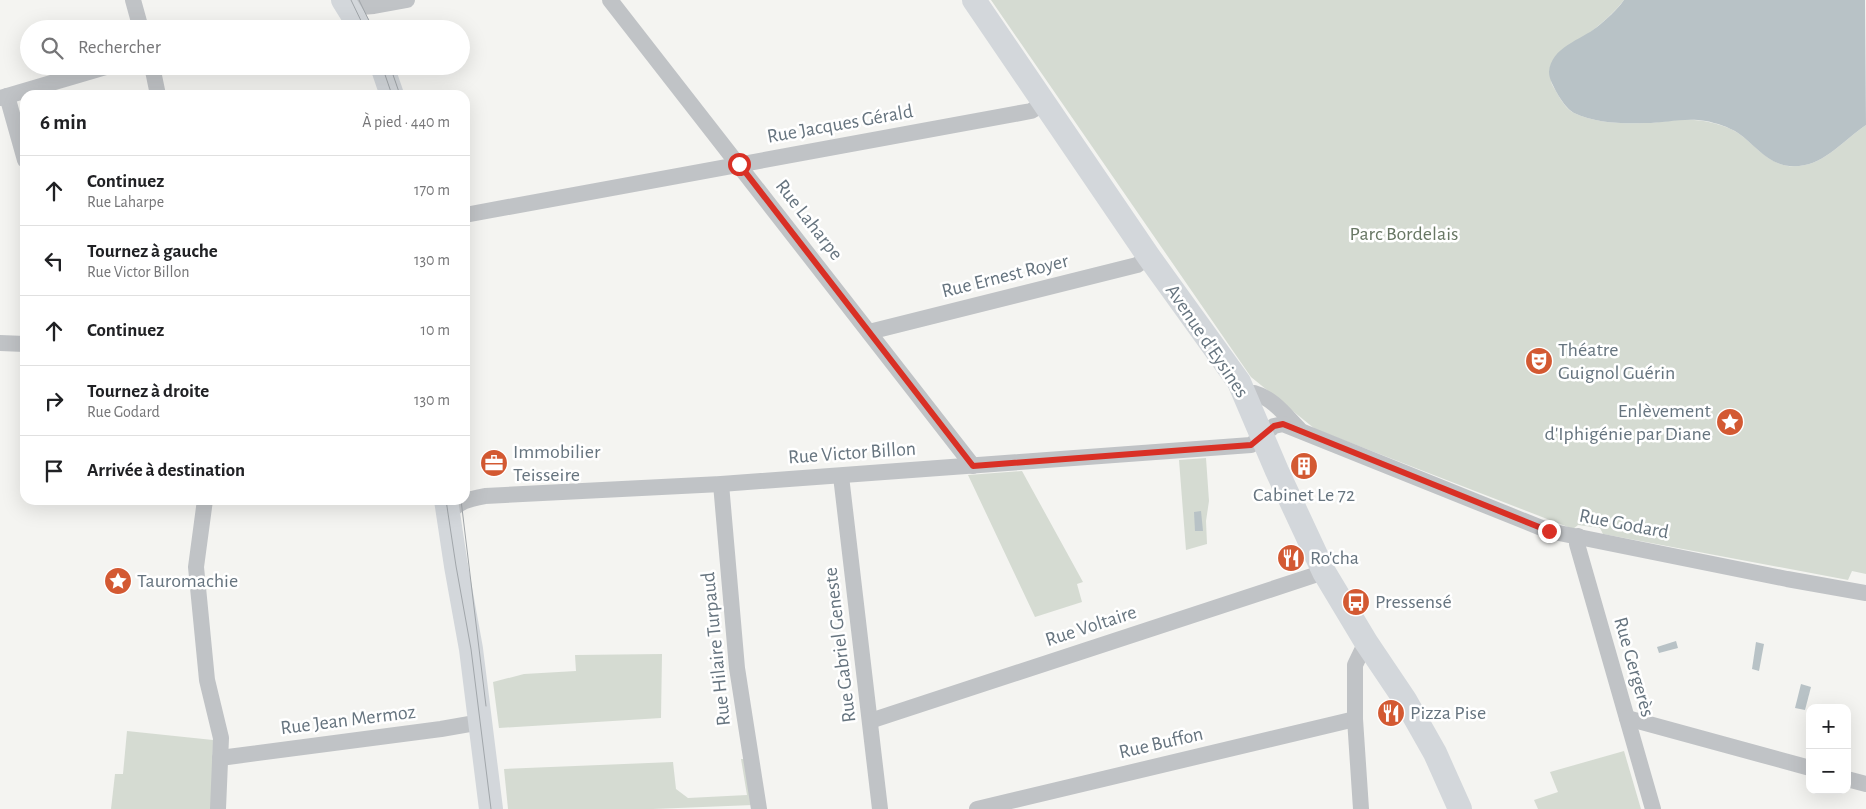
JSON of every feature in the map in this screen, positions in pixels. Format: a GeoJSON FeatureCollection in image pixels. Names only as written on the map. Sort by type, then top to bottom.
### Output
{"type":"FeatureCollection","features":[{"type":"Feature","properties":{"kind":"street"},"geometry":{"type":"LineString","coordinates":[[133,0],[139,20]]}},
{"type":"Feature","properties":{"kind":"street"},"geometry":{"type":"LineString","coordinates":[[345,4],[374,6],[407,0]]}},
{"type":"Feature","properties":{"kind":"street","name":"Rue Laharpe"},"geometry":{"type":"LineString","coordinates":[[610,0],[973,466]]}},
{"type":"Feature","properties":{"kind":"street","name":"Avenue d'Eysines"},"geometry":{"type":"LineString","coordinates":[[974,0],[1148,257],[1230,368],[1246,397],[1324,572],[1432,746],[1460,809]]}},
{"type":"Feature","properties":{"kind":"street"},"geometry":{"type":"LineString","coordinates":[[345,4],[355,20]]}},
{"type":"Feature","properties":{"kind":"street"},"geometry":{"type":"LineString","coordinates":[[27,90],[78,75]]}},
{"type":"Feature","properties":{"kind":"street"},"geometry":{"type":"LineString","coordinates":[[154,75],[157,90]]}},
{"type":"Feature","properties":{"kind":"street"},"geometry":{"type":"LineString","coordinates":[[385,75],[390,90]]}},
{"type":"Feature","properties":{"kind":"street"},"geometry":{"type":"LineString","coordinates":[[20,92],[3,97],[20,146]]}},
{"type":"Feature","properties":{"kind":"street","name":"Rue Jacques Gérald"},"geometry":{"type":"LineString","coordinates":[[470,214],[1031,111],[1043,104]]}},
{"type":"Feature","properties":{"kind":"street","name":"Rue Ernest Royer"},"geometry":{"type":"LineString","coordinates":[[869,332],[1137,265],[1148,257]]}},
{"type":"Feature","properties":{"kind":"street"},"geometry":{"type":"LineString","coordinates":[[0,343],[20,344]]}},
{"type":"Feature","properties":{"kind":"street"},"geometry":{"type":"LineString","coordinates":[[1246,397],[1254,393],[1262,395],[1273,403],[1300,430]]}},
{"type":"Feature","properties":{"kind":"street","name":"Rue Victor Billon"},"geometry":{"type":"LineString","coordinates":[[470,499],[485,496],[841,476],[1251,445],[1274,426],[1283,424],[1300,430]]}},
{"type":"Feature","properties":{"kind":"street","name":"Rue Godard"},"geometry":{"type":"LineString","coordinates":[[1300,430],[1549,531],[1866,593]]}},
{"type":"Feature","properties":{"kind":"street","name":"Rue Gabriel Geneste"},"geometry":{"type":"LineString","coordinates":[[841,476],[880,809]]}},
{"type":"Feature","properties":{"kind":"street","name":"Rue Hilaire Turpaud"},"geometry":{"type":"LineString","coordinates":[[721,484],[737,668],[758,809]]}},
{"type":"Feature","properties":{"kind":"street"},"geometry":{"type":"LineString","coordinates":[[204,505],[196,567],[207,680],[221,738],[218,809]]}},
{"type":"Feature","properties":{"kind":"street"},"geometry":{"type":"LineString","coordinates":[[447,507],[467,626],[491,809]]}},
{"type":"Feature","properties":{"kind":"street","name":"Rue Gergerès"},"geometry":{"type":"LineString","coordinates":[[1578,536],[1576,544],[1653,809]]}},
{"type":"Feature","properties":{"kind":"street","name":"Rue Voltaire"},"geometry":{"type":"LineString","coordinates":[[870,722],[1324,572]]}},
{"type":"Feature","properties":{"kind":"street"},"geometry":{"type":"LineString","coordinates":[[1361,809],[1355,719],[1355,666],[1366,642]]}},
{"type":"Feature","properties":{"kind":"street"},"geometry":{"type":"LineString","coordinates":[[1627,718],[1806,767]]}},
{"type":"Feature","properties":{"kind":"street","name":"Rue Buffon"},"geometry":{"type":"LineString","coordinates":[[977,809],[1355,719]]}},
{"type":"Feature","properties":{"kind":"street","name":"Rue Jean Mermoz"},"geometry":{"type":"LineString","coordinates":[[220,758],[441,729],[480,722]]}},
{"type":"Feature","properties":{"kind":"street"},"geometry":{"type":"LineString","coordinates":[[1851,780],[1866,784]]}},
{"type":"Feature","properties":{"kind":"green space","name":"Parc Bordelais"},"geometry":{"type":"Polygon","coordinates":[[[991,0],[1624,0],[1598,26],[1561,51],[1553,62],[1551,70],[1552,83],[1564,104],[1574,113],[1591,119],[1618,123],[1651,123],[1676,120],[1705,121],[1738,133],[1773,161],[1789,166],[1799,166],[1817,161],[1866,125],[1866,574],[1852,571],[1848,580],[1603,534],[1600,528],[1578,525],[1573,529],[1315,429],[1251,377],[991,0]]]}},
{"type":"Feature","properties":{"kind":"green space"},"geometry":{"type":"Polygon","coordinates":[[[1206,458],[1209,501],[1206,521],[1207,544],[1186,550],[1179,460],[1206,458]]]}},
{"type":"Feature","properties":{"kind":"green space"},"geometry":{"type":"Polygon","coordinates":[[[1022,471],[1083,582],[1077,584],[1082,602],[1035,617],[968,475],[1022,471]]]}},
{"type":"Feature","properties":{"kind":"green space"},"geometry":{"type":"Polygon","coordinates":[[[662,654],[661,718],[499,728],[493,682],[524,674],[576,671],[575,655],[662,654]]]}},
{"type":"Feature","properties":{"kind":"green space"},"geometry":{"type":"Polygon","coordinates":[[[127,731],[213,740],[212,809],[111,809],[115,774],[123,774],[127,731]]]}},
{"type":"Feature","properties":{"kind":"green space"},"geometry":{"type":"Polygon","coordinates":[[[1624,751],[1641,809],[1538,809],[1534,800],[1558,792],[1550,772],[1624,751]]]}},
{"type":"Feature","properties":{"kind":"green space"},"geometry":{"type":"Polygon","coordinates":[[[741,759],[748,759],[753,805],[653,809],[508,809],[504,769],[673,762],[676,789],[688,798],[747,795],[741,759]]]}},
{"type":"Feature","properties":{"kind":"shaded area"},"geometry":{"type":"Polygon","coordinates":[[[1624,0],[1865,0],[1866,125],[1817,161],[1799,166],[1789,166],[1772,161],[1734,131],[1710,122],[1691,120],[1618,123],[1591,119],[1574,113],[1562,101],[1552,83],[1549,72],[1551,63],[1561,50],[1597,27],[1624,0]]]}},
{"type":"Feature","properties":{"kind":"shaded area"},"geometry":{"type":"Polygon","coordinates":[[[1201,511],[1203,531],[1195,531],[1194,512],[1201,511]]]}},
{"type":"Feature","properties":{"kind":"shaded area"},"geometry":{"type":"Polygon","coordinates":[[[1676,641],[1678,648],[1659,653],[1657,647],[1676,641]]]}},
{"type":"Feature","properties":{"kind":"shaded area"},"geometry":{"type":"Polygon","coordinates":[[[1756,642],[1764,644],[1759,671],[1752,669],[1756,642]]]}},
{"type":"Feature","properties":{"kind":"shaded area"},"geometry":{"type":"Polygon","coordinates":[[[1801,684],[1811,687],[1805,710],[1795,708],[1801,684]]]}},
{"type":"Feature","properties":{"kind":"tram line"},"geometry":{"type":"LineString","coordinates":[[351,0],[361,20]]}},
{"type":"Feature","properties":{"kind":"tram line"},"geometry":{"type":"LineString","coordinates":[[359,0],[369,20]]}},
{"type":"Feature","properties":{"kind":"tram line"},"geometry":{"type":"LineString","coordinates":[[385,75],[390,90]]}},
{"type":"Feature","properties":{"kind":"tram line"},"geometry":{"type":"LineString","coordinates":[[393,75],[398,90]]}},
{"type":"Feature","properties":{"kind":"tram line"},"geometry":{"type":"LineString","coordinates":[[447,505],[471,649],[491,809]]}},
{"type":"Feature","properties":{"kind":"tram line"},"geometry":{"type":"LineString","coordinates":[[462,505],[486,706]]}},
{"type":"Feature","properties":{"kind":"place","name":"Théatre Guignol Guérin"},"geometry":{"type":"Point","coordinates":[1539,361]}},
{"type":"Feature","properties":{"kind":"place","name":"Enlèvement d'Iphigénie par Diane"},"geometry":{"type":"Point","coordinates":[1730,422]}},
{"type":"Feature","properties":{"kind":"place","name":"Immobilier Teisseire"},"geometry":{"type":"Point","coordinates":[494,463]}},
{"type":"Feature","properties":{"kind":"place","name":"Cabinet Le 72"},"geometry":{"type":"Point","coordinates":[1304,466]}},
{"type":"Feature","properties":{"kind":"place","name":"Ro'cha"},"geometry":{"type":"Point","coordinates":[1291,558]}},
{"type":"Feature","properties":{"kind":"place","name":"Tauromachie"},"geometry":{"type":"Point","coordinates":[118,581]}},
{"type":"Feature","properties":{"kind":"place","name":"Pressensé"},"geometry":{"type":"Point","coordinates":[1356,602]}},
{"type":"Feature","properties":{"kind":"place","name":"Pizza Pise"},"geometry":{"type":"Point","coordinates":[1391,713]}},
{"type":"Feature","properties":{"kind":"route"},"geometry":{"type":"LineString","coordinates":[[739,164],[973,466],[1251,445],[1274,426],[1283,424],[1549,531]]}}]}
